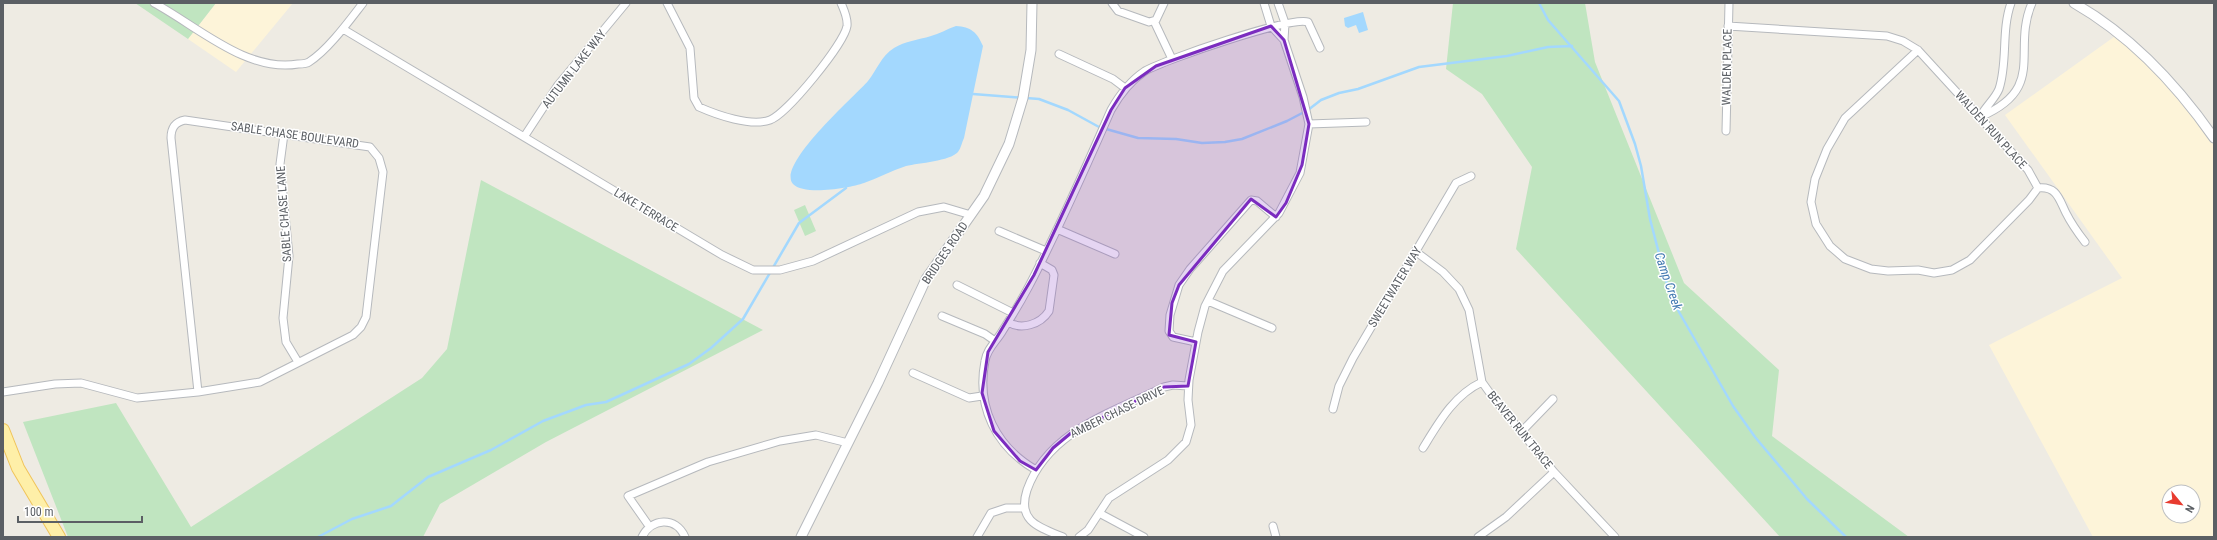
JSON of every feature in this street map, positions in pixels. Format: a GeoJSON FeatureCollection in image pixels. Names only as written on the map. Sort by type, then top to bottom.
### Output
{"type":"FeatureCollection","features":[{"type":"Feature","properties":{"kind":"main road"},"geometry":{"type":"LineString","coordinates":[[3,430],[18,468],[59,537]]}},
{"type":"Feature","properties":{"kind":"street"},"geometry":{"type":"LineString","coordinates":[[154,3],[244,57],[268,64],[289,66],[308,62],[343,28],[363,3]]}},
{"type":"Feature","properties":{"kind":"street","name":"AUTUMN LAKE WAY"},"geometry":{"type":"LineString","coordinates":[[524,137],[558,86],[626,3]]}},
{"type":"Feature","properties":{"kind":"street"},"geometry":{"type":"LineString","coordinates":[[667,3],[690,48],[694,98],[699,107],[734,119],[756,122],[771,120],[789,106],[831,55],[843,37],[847,26],[846,12],[841,3]]}},
{"type":"Feature","properties":{"kind":"street","name":"BRIDGES ROAD"},"geometry":{"type":"LineString","coordinates":[[801,537],[848,443],[926,279],[984,196],[1009,144],[1023,98],[1031,50],[1032,3]]}},
{"type":"Feature","properties":{"kind":"street"},"geometry":{"type":"LineString","coordinates":[[1112,3],[1118,11],[1146,22],[1154,21]]}},
{"type":"Feature","properties":{"kind":"street"},"geometry":{"type":"LineString","coordinates":[[1154,21],[1164,3]]}},
{"type":"Feature","properties":{"kind":"street"},"geometry":{"type":"LineString","coordinates":[[1264,3],[1271,26],[1284,40]]}},
{"type":"Feature","properties":{"kind":"street"},"geometry":{"type":"LineString","coordinates":[[1079,537],[1085,534],[1109,498],[1168,460],[1184,446],[1189,436],[1191,425],[1188,386],[1196,342],[1208,301],[1223,271],[1276,217],[1286,203],[1300,173],[1309,124],[1303,97],[1284,40],[1285,23],[1278,3]]}},
{"type":"Feature","properties":{"kind":"street","name":"WALDEN PLACE"},"geometry":{"type":"LineString","coordinates":[[1726,131],[1729,3]]}},
{"type":"Feature","properties":{"kind":"street","name":"WALDEN RUN PLACE"},"geometry":{"type":"LineString","coordinates":[[1980,117],[1986,106],[1995,95],[2001,78],[2005,22],[2011,3]]}},
{"type":"Feature","properties":{"kind":"street"},"geometry":{"type":"LineString","coordinates":[[1980,117],[1991,112],[2004,102],[2017,89],[2024,75],[2026,29],[2032,3]]}},
{"type":"Feature","properties":{"kind":"street"},"geometry":{"type":"LineString","coordinates":[[2074,3],[2114,30],[2149,60],[2198,115],[2214,138]]}},
{"type":"Feature","properties":{"kind":"street"},"geometry":{"type":"LineString","coordinates":[[1154,21],[1172,59]]}},
{"type":"Feature","properties":{"kind":"street"},"geometry":{"type":"LineString","coordinates":[[1036,470],[1020,460],[994,431],[987,416],[982,396],[984,362],[995,341],[1008,322],[1058,229],[1111,110],[1125,88],[1144,72],[1172,59],[1271,26],[1285,23],[1308,22],[1320,48]]}},
{"type":"Feature","properties":{"kind":"street","name":"WALDEN RUN PLACE"},"geometry":{"type":"LineString","coordinates":[[1728,26],[1887,36],[1904,41],[1918,50],[1980,117],[2028,170],[2038,188]]}},
{"type":"Feature","properties":{"kind":"street","name":"LAKE TERRACE"},"geometry":{"type":"LineString","coordinates":[[343,28],[722,255],[753,270],[780,270],[813,261],[918,212],[944,207],[971,215]]}},
{"type":"Feature","properties":{"kind":"street"},"geometry":{"type":"LineString","coordinates":[[1918,50],[1845,118],[1827,149],[1817,172],[1811,197],[1816,224],[1826,242],[1844,259],[1871,269],[1888,271],[1918,270],[1934,273],[1952,270],[1970,260],[2029,200],[2038,188],[2047,188],[2058,194],[2066,213],[2085,242]]}},
{"type":"Feature","properties":{"kind":"street"},"geometry":{"type":"LineString","coordinates":[[1059,54],[1113,79],[1125,88]]}},
{"type":"Feature","properties":{"kind":"street"},"geometry":{"type":"LineString","coordinates":[[1995,95],[2004,102]]}},
{"type":"Feature","properties":{"kind":"street","name":"SABLE CHASE BOULEVARD"},"geometry":{"type":"LineString","coordinates":[[3,392],[67,383],[97,386],[137,398],[198,392],[260,382],[353,335],[364,323],[383,172],[379,158],[375,152],[365,145],[186,120],[180,121],[172,128],[170,138],[198,392]]}},
{"type":"Feature","properties":{"kind":"street"},"geometry":{"type":"LineString","coordinates":[[1309,124],[1366,122]]}},
{"type":"Feature","properties":{"kind":"street","name":"SABLE CHASE LANE"},"geometry":{"type":"LineString","coordinates":[[284,134],[280,164],[289,256],[283,318],[286,342],[298,362]]}},
{"type":"Feature","properties":{"kind":"street","name":"SWEETWATER WAY"},"geometry":{"type":"LineString","coordinates":[[1333,409],[1339,386],[1352,358],[1456,183],[1471,176]]}},
{"type":"Feature","properties":{"kind":"street"},"geometry":{"type":"LineString","coordinates":[[1196,342],[1173,337],[1169,331],[1172,303],[1184,277],[1251,200],[1257,201],[1276,217]]}},
{"type":"Feature","properties":{"kind":"street"},"geometry":{"type":"LineString","coordinates":[[1058,229],[1114,254]]}},
{"type":"Feature","properties":{"kind":"street"},"geometry":{"type":"LineString","coordinates":[[999,231],[1046,251]]}},
{"type":"Feature","properties":{"kind":"street","name":"BEAVER RUN TRACE"},"geometry":{"type":"LineString","coordinates":[[1416,252],[1443,272],[1459,289],[1469,310],[1482,382],[1554,472],[1615,537]]}},
{"type":"Feature","properties":{"kind":"street"},"geometry":{"type":"LineString","coordinates":[[1008,322],[1019,327],[1026,326],[1039,320],[1049,311],[1054,275],[1050,268],[1040,263]]}},
{"type":"Feature","properties":{"kind":"street"},"geometry":{"type":"LineString","coordinates":[[957,285],[1013,313]]}},
{"type":"Feature","properties":{"kind":"street"},"geometry":{"type":"LineString","coordinates":[[1208,301],[1272,328]]}},
{"type":"Feature","properties":{"kind":"street"},"geometry":{"type":"LineString","coordinates":[[942,316],[985,334],[995,341]]}},
{"type":"Feature","properties":{"kind":"street"},"geometry":{"type":"LineString","coordinates":[[913,373],[969,398],[982,396]]}},
{"type":"Feature","properties":{"kind":"street"},"geometry":{"type":"LineString","coordinates":[[1424,448],[1444,415],[1456,400],[1468,388],[1482,382]]}},
{"type":"Feature","properties":{"kind":"street","name":"AMBER CHASE DRIVE"},"geometry":{"type":"LineString","coordinates":[[1024,508],[1028,488],[1036,470],[1052,448],[1071,433],[1164,388],[1173,385],[1188,386]]}},
{"type":"Feature","properties":{"kind":"street"},"geometry":{"type":"LineString","coordinates":[[1522,431],[1553,400]]}},
{"type":"Feature","properties":{"kind":"street"},"geometry":{"type":"LineString","coordinates":[[649,526],[628,496],[708,462],[780,441],[816,435],[848,443]]}},
{"type":"Feature","properties":{"kind":"street"},"geometry":{"type":"LineString","coordinates":[[1478,537],[1506,517],[1554,472]]}},
{"type":"Feature","properties":{"kind":"street"},"geometry":{"type":"LineString","coordinates":[[977,537],[987,518],[994,512],[1006,508],[1024,508],[1029,520],[1058,536]]}},
{"type":"Feature","properties":{"kind":"street"},"geometry":{"type":"LineString","coordinates":[[1099,513],[1144,537]]}},
{"type":"Feature","properties":{"kind":"street"},"geometry":{"type":"LineString","coordinates":[[642,537],[649,526],[658,522],[672,523],[678,527],[685,537]]}},
{"type":"Feature","properties":{"kind":"street"},"geometry":{"type":"LineString","coordinates":[[1273,526],[1276,537]]}},
{"type":"Feature","properties":{"kind":"highlighted area"},"geometry":{"type":"Polygon","coordinates":[[[1271,26],[1284,40],[1309,124],[1302,165],[1286,203],[1276,217],[1251,199],[1179,285],[1172,303],[1169,335],[1196,342],[1188,386],[1164,387],[1071,433],[1053,448],[1036,470],[1020,461],[994,431],[982,393],[988,352],[1034,275],[1111,110],[1125,88],[1156,66],[1271,26]]]}},
{"type":"Feature","properties":{"kind":"shaded area"},"geometry":{"type":"Polygon","coordinates":[[[216,3],[293,3],[236,72],[188,39],[216,3]]]}},
{"type":"Feature","properties":{"kind":"shaded area"},"geometry":{"type":"Polygon","coordinates":[[[2118,34],[2214,133],[2214,537],[2093,537],[1989,345],[2122,278],[2005,115],[2118,34]]]}},
{"type":"Feature","properties":{"kind":"green space"},"geometry":{"type":"Polygon","coordinates":[[[135,3],[216,3],[188,39],[135,3]]]}},
{"type":"Feature","properties":{"kind":"green space"},"geometry":{"type":"Polygon","coordinates":[[[1453,3],[1585,3],[1595,62],[1684,283],[1779,370],[1772,436],[1909,537],[1780,537],[1516,249],[1532,167],[1482,94],[1446,69],[1453,3]]]}},
{"type":"Feature","properties":{"kind":"green space"},"geometry":{"type":"Polygon","coordinates":[[[481,180],[763,330],[546,442],[440,504],[423,537],[68,537],[23,422],[116,403],[191,527],[422,378],[447,349],[481,180]]]}},
{"type":"Feature","properties":{"kind":"green space"},"geometry":{"type":"Polygon","coordinates":[[[805,205],[816,231],[805,236],[794,210],[805,205]]]}},
{"type":"Feature","properties":{"kind":"water"},"geometry":{"type":"Polygon","coordinates":[[[1363,12],[1368,30],[1359,33],[1356,25],[1348,28],[1345,26],[1344,18],[1363,12]]]}},
{"type":"Feature","properties":{"kind":"water"},"geometry":{"type":"Polygon","coordinates":[[[956,26],[973,31],[983,46],[964,138],[958,152],[948,158],[906,166],[864,183],[849,187],[827,190],[807,190],[799,188],[793,184],[791,175],[796,162],[806,147],[834,115],[868,81],[882,59],[890,51],[903,44],[934,35],[956,26]]]}},
{"type":"Feature","properties":{"kind":"waterway","name":"Camp Creek"},"geometry":{"type":"LineString","coordinates":[[1539,3],[1548,20],[1619,101],[1635,144],[1641,166],[1650,219],[1668,288],[1679,312],[1733,406],[1755,437],[1807,499],[1846,537]]}},
{"type":"Feature","properties":{"kind":"waterway"},"geometry":{"type":"LineString","coordinates":[[973,94],[1039,99],[1068,110],[1099,127],[1138,138],[1176,139],[1202,143],[1225,142],[1242,139],[1287,121],[1308,110],[1321,100],[1339,93],[1358,89],[1419,67],[1507,56],[1548,47],[1572,46]]}},
{"type":"Feature","properties":{"kind":"waterway"},"geometry":{"type":"LineString","coordinates":[[318,537],[352,519],[391,506],[428,477],[491,450],[543,421],[586,405],[606,402],[689,364],[711,348],[743,319],[799,223],[846,188]]}}]}
